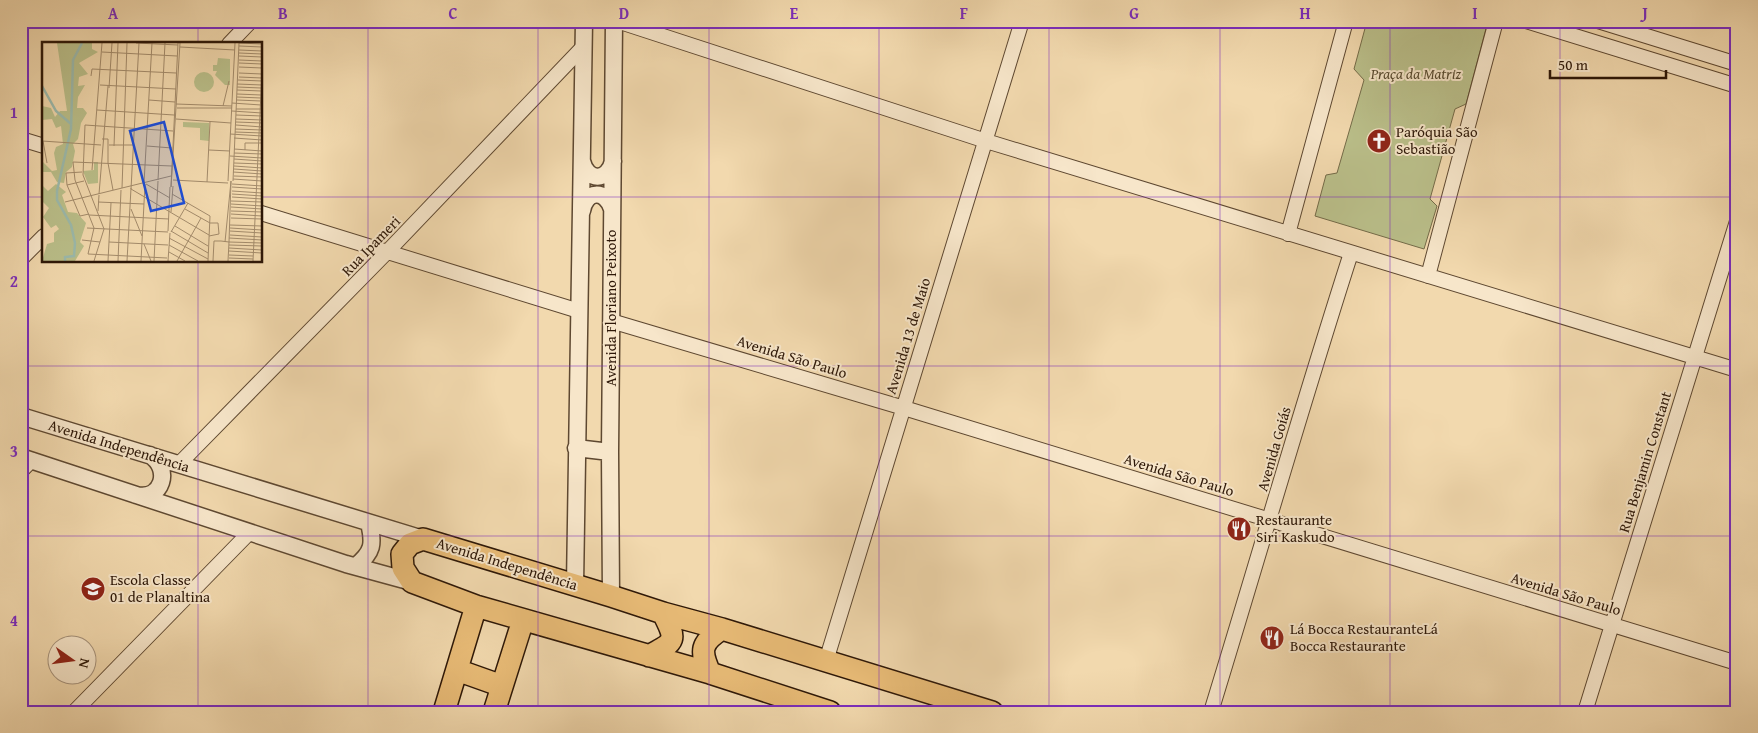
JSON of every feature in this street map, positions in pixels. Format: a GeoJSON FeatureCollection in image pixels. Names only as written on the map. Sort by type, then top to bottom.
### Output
{"type":"FeatureCollection","features":[{"type":"Feature","properties":{"kind":"main road","name":"Avenida Independência"},"geometry":{"type":"LineString","coordinates":[[423,539],[992,712]]}},
{"type":"Feature","properties":{"kind":"main road"},"geometry":{"type":"LineString","coordinates":[[423,539],[410,544],[402,554],[403,568],[412,582],[476,606],[710,673],[830,712]]}},
{"type":"Feature","properties":{"kind":"main road"},"geometry":{"type":"LineString","coordinates":[[444,712],[476,606]]}},
{"type":"Feature","properties":{"kind":"main road"},"geometry":{"type":"LineString","coordinates":[[649,656],[669,645],[672,639],[672,632],[663,613]]}},
{"type":"Feature","properties":{"kind":"main road"},"geometry":{"type":"LineString","coordinates":[[494,712],[523,620]]}},
{"type":"Feature","properties":{"kind":"main road"},"geometry":{"type":"LineString","coordinates":[[710,673],[703,657],[705,646],[709,637],[722,629]]}},
{"type":"Feature","properties":{"kind":"main road"},"geometry":{"type":"LineString","coordinates":[[457,670],[502,686]]}},
{"type":"Feature","properties":{"kind":"street"},"geometry":{"type":"LineString","coordinates":[[231,42],[251,21]]}},
{"type":"Feature","properties":{"kind":"street","name":"Avenida Floriano Peixoto"},"geometry":{"type":"LineString","coordinates":[[576,585],[576,448],[582,211],[584,21]]}},
{"type":"Feature","properties":{"kind":"street"},"geometry":{"type":"LineString","coordinates":[[615,21],[986,141],[1737,370]]}},
{"type":"Feature","properties":{"kind":"street","name":"Avenida Floriano Peixoto"},"geometry":{"type":"LineString","coordinates":[[611,596],[610,452],[615,21]]}},
{"type":"Feature","properties":{"kind":"street","name":"Avenida 13 de Maio"},"geometry":{"type":"LineString","coordinates":[[826,661],[1022,21]]}},
{"type":"Feature","properties":{"kind":"street"},"geometry":{"type":"LineString","coordinates":[[1288,234],[1346,21]]}},
{"type":"Feature","properties":{"kind":"street"},"geometry":{"type":"LineString","coordinates":[[1428,276],[1496,21]]}},
{"type":"Feature","properties":{"kind":"street"},"geometry":{"type":"LineString","coordinates":[[1526,21],[1737,86]]}},
{"type":"Feature","properties":{"kind":"street"},"geometry":{"type":"LineString","coordinates":[[1598,21],[1737,64]]}},
{"type":"Feature","properties":{"kind":"street","name":"Rua Ipameri"},"geometry":{"type":"LineString","coordinates":[[179,464],[388,252],[583,47]]}},
{"type":"Feature","properties":{"kind":"street"},"geometry":{"type":"LineString","coordinates":[[21,139],[42,145]]}},
{"type":"Feature","properties":{"kind":"street"},"geometry":{"type":"LineString","coordinates":[[582,161],[584,169],[589,175],[598,177],[606,175],[611,169],[613,161]]}},
{"type":"Feature","properties":{"kind":"street"},"geometry":{"type":"LineString","coordinates":[[582,211],[583,203],[588,197],[596,195],[604,196],[612,210]]}},
{"type":"Feature","properties":{"kind":"street"},"geometry":{"type":"LineString","coordinates":[[262,213],[579,311]]}},
{"type":"Feature","properties":{"kind":"street","name":"Rua Benjamin Constant"},"geometry":{"type":"LineString","coordinates":[[1585,712],[1737,221]]}},
{"type":"Feature","properties":{"kind":"street"},"geometry":{"type":"LineString","coordinates":[[21,259],[42,238]]}},
{"type":"Feature","properties":{"kind":"street","name":"Avenida Goiás"},"geometry":{"type":"LineString","coordinates":[[1211,712],[1351,253]]}},
{"type":"Feature","properties":{"kind":"street","name":"Avenida São Paulo"},"geometry":{"type":"LineString","coordinates":[[611,321],[904,408],[1737,663]]}},
{"type":"Feature","properties":{"kind":"street","name":"Avenida Independência"},"geometry":{"type":"LineString","coordinates":[[24,418],[423,539]]}},
{"type":"Feature","properties":{"kind":"street"},"geometry":{"type":"LineString","coordinates":[[576,448],[610,452]]}},
{"type":"Feature","properties":{"kind":"street"},"geometry":{"type":"LineString","coordinates":[[134,494],[140,496],[153,493],[161,483],[162,470],[156,459],[150,455]]}},
{"type":"Feature","properties":{"kind":"street"},"geometry":{"type":"LineString","coordinates":[[25,463],[134,494],[356,566],[412,582]]}},
{"type":"Feature","properties":{"kind":"street"},"geometry":{"type":"LineString","coordinates":[[356,566],[366,558],[371,548],[372,537],[369,523]]}},
{"type":"Feature","properties":{"kind":"street"},"geometry":{"type":"LineString","coordinates":[[74,712],[249,532]]}},
{"type":"Feature","properties":{"kind":"green space","name":"Praça da Matriz"},"geometry":{"type":"Polygon","coordinates":[[[1367,21],[1488,21],[1466,104],[1455,109],[1430,199],[1437,206],[1424,249],[1315,216],[1326,175],[1337,173],[1364,80],[1354,69],[1367,21]]]}},
{"type":"Feature","properties":{"kind":"place","name":"Paróquia São Sebastião"},"geometry":{"type":"Point","coordinates":[1379,141]}},
{"type":"Feature","properties":{"kind":"place","name":"Restaurante Siri Kaskudo"},"geometry":{"type":"Point","coordinates":[1239,529]}},
{"type":"Feature","properties":{"kind":"place","name":"Escola Classe 01 de Planaltina"},"geometry":{"type":"Point","coordinates":[93,589]}},
{"type":"Feature","properties":{"kind":"place","name":"Lá Bocca RestauranteLá Bocca Restaurante"},"geometry":{"type":"Point","coordinates":[1272,638]}}]}
